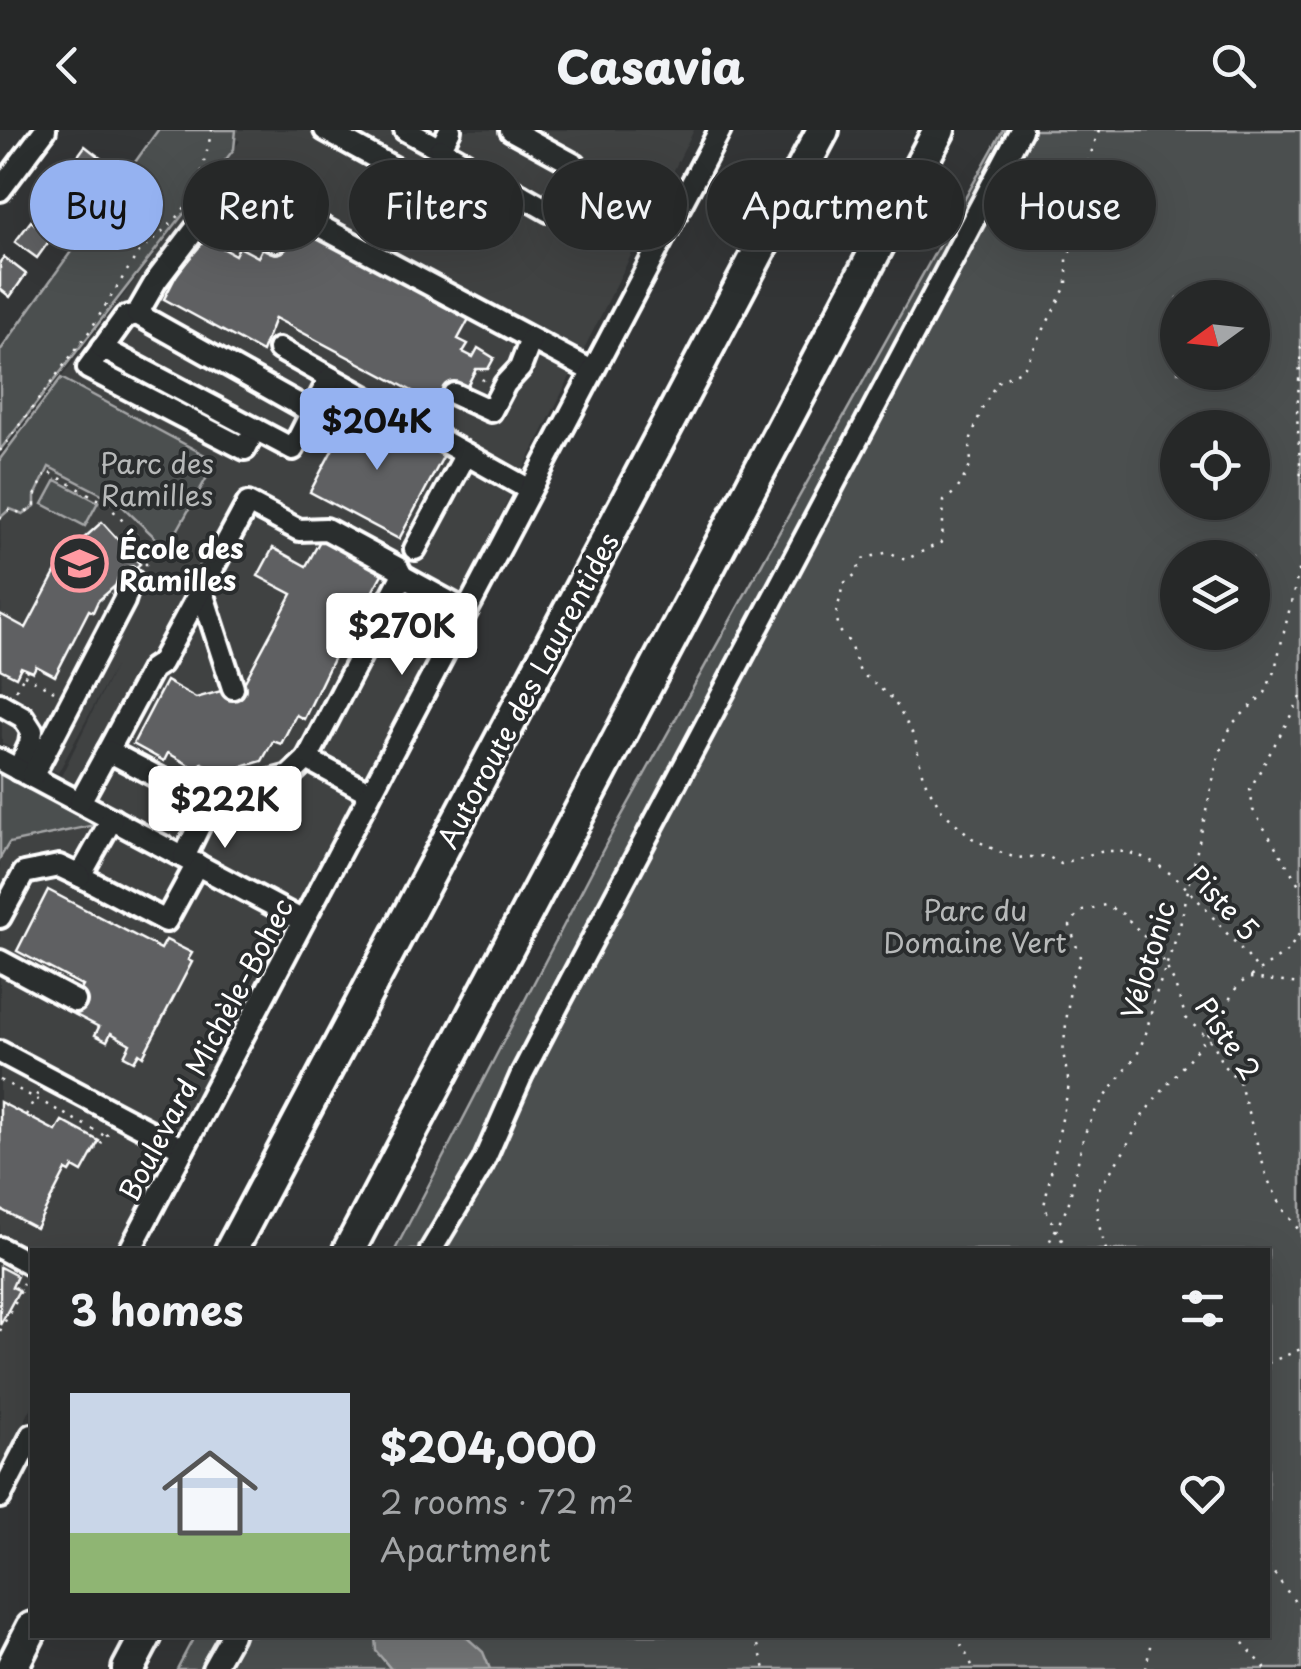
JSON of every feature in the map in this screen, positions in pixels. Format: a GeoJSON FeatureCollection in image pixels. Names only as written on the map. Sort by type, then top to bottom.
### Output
{"type":"FeatureCollection","features":[{"type":"Feature","properties":{"kind":"highway","name":"Autoroute des Laurentides"},"geometry":{"type":"LineString","coordinates":[[807,160],[823,130]]}},
{"type":"Feature","properties":{"kind":"highway"},"geometry":{"type":"LineString","coordinates":[[923,160],[939,130]]}},
{"type":"Feature","properties":{"kind":"highway","name":"Autoroute des Laurentides"},"geometry":{"type":"LineString","coordinates":[[233,1248],[760,250]]}},
{"type":"Feature","properties":{"kind":"highway"},"geometry":{"type":"LineString","coordinates":[[350,1248],[876,250]]}},
{"type":"Feature","properties":{"kind":"highway"},"geometry":{"type":"LineString","coordinates":[[11,1669],[30,1632]]}},
{"type":"Feature","properties":{"kind":"highway"},"geometry":{"type":"LineString","coordinates":[[128,1669],[144,1638]]}},
{"type":"Feature","properties":{"kind":"street"},"geometry":{"type":"LineString","coordinates":[[0,190],[45,130]]}},
{"type":"Feature","properties":{"kind":"street"},"geometry":{"type":"LineString","coordinates":[[325,130],[380,160]]}},
{"type":"Feature","properties":{"kind":"street"},"geometry":{"type":"LineString","coordinates":[[406,130],[445,139],[474,160]]}},
{"type":"Feature","properties":{"kind":"street"},"geometry":{"type":"LineString","coordinates":[[511,130],[574,165],[549,210],[523,196]]}},
{"type":"Feature","properties":{"kind":"street","name":"Boulevard Michèle-Bohec"},"geometry":{"type":"LineString","coordinates":[[131,1248],[720,130]]}},
{"type":"Feature","properties":{"kind":"street"},"geometry":{"type":"LineString","coordinates":[[432,1248],[473,1183],[561,999],[1021,130]]}},
{"type":"Feature","properties":{"kind":"street"},"geometry":{"type":"LineString","coordinates":[[329,232],[592,371]]}},
{"type":"Feature","properties":{"kind":"street"},"geometry":{"type":"LineString","coordinates":[[136,314],[183,246]]}},
{"type":"Feature","properties":{"kind":"street"},"geometry":{"type":"LineString","coordinates":[[312,412],[136,314],[124,317],[102,348],[293,449],[330,378]]}},
{"type":"Feature","properties":{"kind":"street"},"geometry":{"type":"LineString","coordinates":[[454,394],[491,412],[505,384],[520,368],[531,339]]}},
{"type":"Feature","properties":{"kind":"street"},"geometry":{"type":"LineString","coordinates":[[279,349],[530,490]]}},
{"type":"Feature","properties":{"kind":"street"},"geometry":{"type":"LineString","coordinates":[[415,549],[466,454]]}},
{"type":"Feature","properties":{"kind":"street"},"geometry":{"type":"LineString","coordinates":[[80,802],[248,503],[299,530],[326,529],[466,610]]}},
{"type":"Feature","properties":{"kind":"street"},"geometry":{"type":"LineString","coordinates":[[17,769],[138,574]]}},
{"type":"Feature","properties":{"kind":"street"},"geometry":{"type":"LineString","coordinates":[[108,750],[193,798],[204,800],[289,776],[307,759],[402,576]]}},
{"type":"Feature","properties":{"kind":"street"},"geometry":{"type":"LineString","coordinates":[[201,589],[233,688]]}},
{"type":"Feature","properties":{"kind":"street"},"geometry":{"type":"LineString","coordinates":[[6,702],[32,731],[17,769]]}},
{"type":"Feature","properties":{"kind":"street"},"geometry":{"type":"LineString","coordinates":[[307,759],[370,793]]}},
{"type":"Feature","properties":{"kind":"street"},"geometry":{"type":"LineString","coordinates":[[17,769],[303,921]]}},
{"type":"Feature","properties":{"kind":"street"},"geometry":{"type":"LineString","coordinates":[[0,916],[24,874],[59,866],[166,921],[202,822],[204,800]]}},
{"type":"Feature","properties":{"kind":"street"},"geometry":{"type":"LineString","coordinates":[[80,876],[112,819]]}},
{"type":"Feature","properties":{"kind":"street"},"geometry":{"type":"LineString","coordinates":[[0,961],[76,1001]]}},
{"type":"Feature","properties":{"kind":"street"},"geometry":{"type":"LineString","coordinates":[[0,1052],[183,1149]]}},
{"type":"Feature","properties":{"kind":"street"},"geometry":{"type":"LineString","coordinates":[[0,1248],[30,1263]]}},
{"type":"Feature","properties":{"kind":"street"},"geometry":{"type":"LineString","coordinates":[[0,1497],[30,1439]]}},
{"type":"Feature","properties":{"kind":"street"},"geometry":{"type":"LineString","coordinates":[[214,1669],[230,1638]]}},
{"type":"Feature","properties":{"kind":"path"},"geometry":{"type":"LineString","coordinates":[[0,451],[91,329],[138,253],[190,201],[212,130]]}},
{"type":"Feature","properties":{"kind":"path","name":"Piste 5"},"geometry":{"type":"LineString","coordinates":[[1098,130],[1088,166],[1085,226],[1067,257],[1068,284],[1023,370],[997,382],[981,411],[970,441],[971,465],[957,490],[944,500],[942,542],[905,560],[889,552],[862,559],[856,574],[843,584],[836,616],[860,672],[893,699],[915,738],[923,778],[942,811],[972,838],[1016,858],[1048,856],[1061,864],[1108,850],[1159,866],[1189,888],[1245,950],[1258,972]]}},
{"type":"Feature","properties":{"kind":"path"},"geometry":{"type":"LineString","coordinates":[[1301,346],[1297,414],[1301,480]]}},
{"type":"Feature","properties":{"kind":"path"},"geometry":{"type":"LineString","coordinates":[[474,372],[483,380],[484,387]]}},
{"type":"Feature","properties":{"kind":"path"},"geometry":{"type":"LineString","coordinates":[[0,518],[10,509],[23,514],[34,506],[47,471],[107,504],[151,551],[142,559],[148,566],[138,574]]}},
{"type":"Feature","properties":{"kind":"path"},"geometry":{"type":"LineString","coordinates":[[107,504],[116,497],[126,505]]}},
{"type":"Feature","properties":{"kind":"path"},"geometry":{"type":"LineString","coordinates":[[35,500],[43,504]]}},
{"type":"Feature","properties":{"kind":"path","name":"Vélotonic"},"geometry":{"type":"LineString","coordinates":[[1046,1248],[1068,1206],[1084,1135],[1136,1055],[1189,888],[1219,754],[1232,724],[1264,693],[1270,681],[1301,562]]}},
{"type":"Feature","properties":{"kind":"path"},"geometry":{"type":"LineString","coordinates":[[6,702],[28,670]]}},
{"type":"Feature","properties":{"kind":"path"},"geometry":{"type":"LineString","coordinates":[[24,675],[54,691]]}},
{"type":"Feature","properties":{"kind":"path"},"geometry":{"type":"LineString","coordinates":[[1301,697],[1250,789],[1253,810],[1301,888]]}},
{"type":"Feature","properties":{"kind":"path","name":"Piste 2"},"geometry":{"type":"LineString","coordinates":[[1066,1248],[1044,1206],[1070,1085],[1063,1052],[1071,978],[1080,960],[1070,926],[1078,912],[1105,905],[1140,929],[1166,966],[1186,1018],[1214,1044],[1222,1064],[1239,1081],[1268,1178],[1283,1209],[1301,1233]]}},
{"type":"Feature","properties":{"kind":"path"},"geometry":{"type":"LineString","coordinates":[[1105,1248],[1098,1222],[1097,1192],[1144,1113],[1177,1068],[1206,1038],[1238,985],[1288,951],[1301,931]]}},
{"type":"Feature","properties":{"kind":"path"},"geometry":{"type":"LineString","coordinates":[[1249,978],[1301,984]]}},
{"type":"Feature","properties":{"kind":"path"},"geometry":{"type":"LineString","coordinates":[[0,1080],[105,1136],[98,1150],[94,1148]]}},
{"type":"Feature","properties":{"kind":"path"},"geometry":{"type":"LineString","coordinates":[[26,1115],[35,1098]]}},
{"type":"Feature","properties":{"kind":"path"},"geometry":{"type":"LineString","coordinates":[[0,1332],[24,1284],[19,1282],[15,1289]]}},
{"type":"Feature","properties":{"kind":"path"},"geometry":{"type":"LineString","coordinates":[[1270,1362],[1301,1349]]}},
{"type":"Feature","properties":{"kind":"path"},"geometry":{"type":"LineString","coordinates":[[1270,1568],[1301,1610]]}},
{"type":"Feature","properties":{"kind":"path"},"geometry":{"type":"LineString","coordinates":[[756,1638],[765,1669]]}},
{"type":"Feature","properties":{"kind":"path"},"geometry":{"type":"LineString","coordinates":[[958,1638],[974,1669]]}},
{"type":"Feature","properties":{"kind":"path"},"geometry":{"type":"LineString","coordinates":[[1146,1669],[1151,1638]]}},
{"type":"Feature","properties":{"kind":"path"},"geometry":{"type":"LineString","coordinates":[[1239,1638],[1266,1669]]}},
{"type":"Feature","properties":{"kind":"shaded area"},"geometry":{"type":"Polygon","coordinates":[[[223,130],[694,130],[679,160],[543,160],[543,250],[634,250],[298,918],[118,1248],[30,1248],[30,1411],[0,1466],[0,858],[10,832],[47,805],[115,666],[58,773],[2,743],[0,459],[158,250],[163,250],[163,243],[183,217],[183,250],[329,250],[329,160],[226,160],[240,141],[223,130]]]}},
{"type":"Feature","properties":{"kind":"shaded area"},"geometry":{"type":"Polygon","coordinates":[[[375,1638],[467,1638],[483,1652],[490,1669],[391,1669],[376,1651],[375,1638]]]}},
{"type":"Feature","properties":{"kind":"green space"},"geometry":{"type":"Polygon","coordinates":[[[158,130],[236,130],[234,149],[225,160],[183,160],[183,215],[163,240],[163,160],[137,160],[158,130]]]}},
{"type":"Feature","properties":{"kind":"green space","name":"Parc du Domaine Vert"},"geometry":{"type":"Polygon","coordinates":[[[1003,130],[1301,130],[1301,1669],[177,1669],[193,1638],[1270,1638],[1270,1248],[396,1248],[606,844],[936,250],[964,250],[964,200],[984,164],[984,250],[1156,250],[1156,160],[986,160],[1003,130]]]}},
{"type":"Feature","properties":{"kind":"green space"},"geometry":{"type":"Polygon","coordinates":[[[72,250],[155,250],[0,450],[0,351],[72,250]]]}},
{"type":"Feature","properties":{"kind":"green space","name":"Parc des Ramilles"},"geometry":{"type":"Polygon","coordinates":[[[61,378],[216,461],[167,549],[119,503],[49,467],[35,496],[35,506],[23,514],[10,509],[0,518],[0,459],[61,378]]]}},
{"type":"Feature","properties":{"kind":"green space"},"geometry":{"type":"Polygon","coordinates":[[[56,480],[98,502],[85,526],[43,504],[56,480]]]}},
{"type":"Feature","properties":{"kind":"green space"},"geometry":{"type":"Polygon","coordinates":[[[0,773],[95,825],[9,843],[0,858],[0,773]]]}},
{"type":"Feature","properties":{"kind":"building"},"geometry":{"type":"Polygon","coordinates":[[[85,146],[103,160],[75,160],[85,146]]]}},
{"type":"Feature","properties":{"kind":"building"},"geometry":{"type":"Polygon","coordinates":[[[30,222],[30,250],[43,250],[37,258],[15,242],[30,222]]]}},
{"type":"Feature","properties":{"kind":"building"},"geometry":{"type":"Polygon","coordinates":[[[329,241],[470,317],[458,339],[468,344],[463,352],[473,357],[478,348],[494,358],[488,369],[476,369],[466,388],[459,384],[446,409],[275,318],[262,352],[164,299],[178,272],[197,250],[226,250],[235,255],[238,250],[245,250],[258,257],[262,250],[329,250],[329,241]]]}},
{"type":"Feature","properties":{"kind":"building"},"geometry":{"type":"Polygon","coordinates":[[[4,257],[26,274],[10,297],[0,289],[0,262],[4,257]]]}},
{"type":"Feature","properties":{"kind":"building"},"geometry":{"type":"Polygon","coordinates":[[[355,407],[444,455],[399,539],[310,492],[355,407]]]}},
{"type":"Feature","properties":{"kind":"building"},"geometry":{"type":"Polygon","coordinates":[[[102,522],[140,564],[98,601],[93,612],[89,610],[55,676],[36,666],[33,672],[21,667],[16,677],[0,669],[0,614],[26,628],[64,556],[102,522]]]}},
{"type":"Feature","properties":{"kind":"building"},"geometry":{"type":"Polygon","coordinates":[[[321,539],[383,572],[353,628],[349,626],[304,719],[296,715],[281,744],[273,741],[262,761],[222,773],[202,763],[198,770],[168,753],[164,761],[133,744],[166,681],[196,698],[243,685],[292,594],[258,576],[273,548],[306,566],[321,539]]]}},
{"type":"Feature","properties":{"kind":"building"},"geometry":{"type":"Polygon","coordinates":[[[48,890],[161,949],[166,940],[192,953],[188,960],[192,962],[143,1056],[139,1053],[134,1061],[124,1056],[130,1044],[111,1033],[107,1041],[95,1035],[99,1027],[70,1012],[83,986],[17,951],[48,890]]]}},
{"type":"Feature","properties":{"kind":"building"},"geometry":{"type":"Polygon","coordinates":[[[0,1102],[56,1131],[62,1121],[99,1141],[82,1172],[73,1167],[70,1172],[66,1170],[36,1228],[0,1209],[0,1102]]]}},
{"type":"Feature","properties":{"kind":"building"},"geometry":{"type":"Polygon","coordinates":[[[0,1267],[17,1276],[12,1287],[19,1290],[0,1325],[0,1267]]]}},
{"type":"Feature","properties":{"kind":"place","name":"École des Ramilles"},"geometry":{"type":"Point","coordinates":[80,563]}}]}
